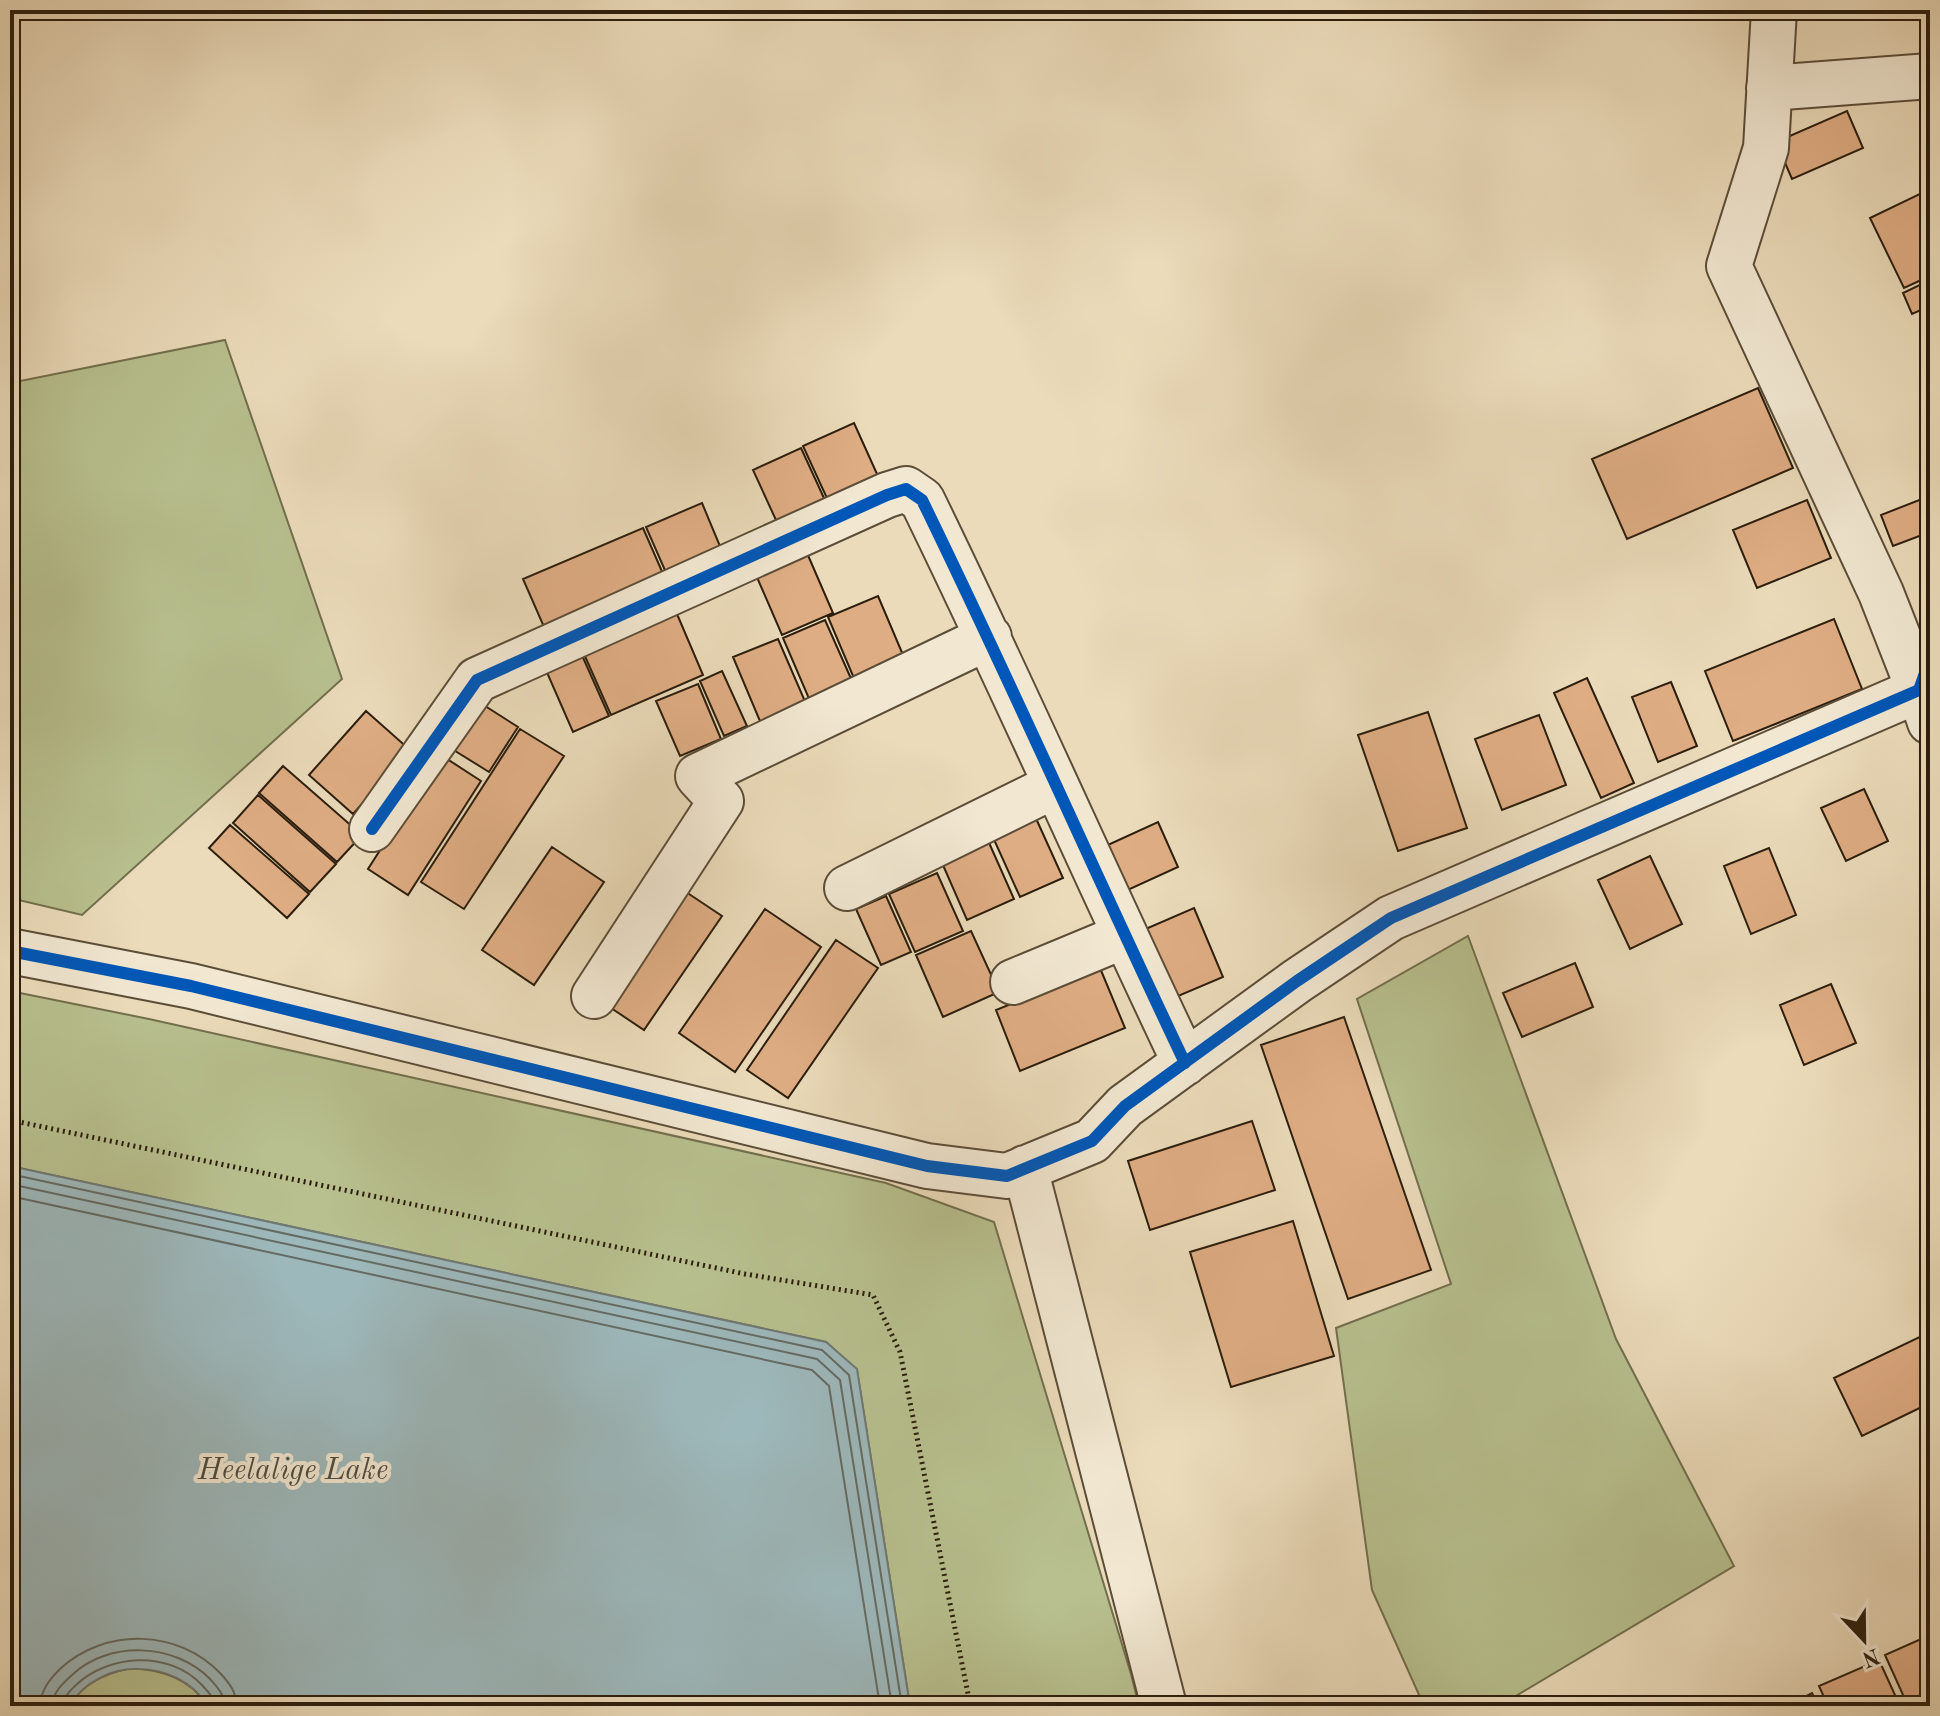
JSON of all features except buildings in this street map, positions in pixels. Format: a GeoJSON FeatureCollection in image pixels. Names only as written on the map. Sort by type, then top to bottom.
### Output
{"type":"FeatureCollection","features":[{"type":"Feature","properties":{"kind":"street"},"geometry":{"type":"LineString","coordinates":[[10,951],[191,986],[927,1166],[1007,1176],[1092,1141],[1125,1106],[1297,981],[1391,918],[1926,690],[1729,266],[1766,148],[1774,10]]}},
{"type":"Feature","properties":{"kind":"street"},"geometry":{"type":"LineString","coordinates":[[1769,88],[1930,76]]}},
{"type":"Feature","properties":{"kind":"street"},"geometry":{"type":"LineString","coordinates":[[372,829],[477,680],[906,489],[922,500],[989,637],[1185,1063]]}},
{"type":"Feature","properties":{"kind":"street"},"geometry":{"type":"LineString","coordinates":[[594,996],[721,801],[698,776],[989,637]]}},
{"type":"Feature","properties":{"kind":"street"},"geometry":{"type":"LineString","coordinates":[[847,888],[1056,785]]}},
{"type":"Feature","properties":{"kind":"street"},"geometry":{"type":"LineString","coordinates":[[1013,982],[1124,936]]}},
{"type":"Feature","properties":{"kind":"street"},"geometry":{"type":"LineString","coordinates":[[1025,1168],[1164,1706]]}},
{"type":"Feature","properties":{"kind":"path"},"geometry":{"type":"LineString","coordinates":[[10,1120],[729,1271],[873,1295],[900,1352],[968,1694],[967,1706]]}},
{"type":"Feature","properties":{"kind":"green space"},"geometry":{"type":"Polygon","coordinates":[[[225,340],[342,679],[82,915],[10,898],[10,383],[225,340]]]}},
{"type":"Feature","properties":{"kind":"green space"},"geometry":{"type":"Polygon","coordinates":[[[1468,936],[1616,1339],[1734,1566],[1499,1706],[1424,1706],[1372,1590],[1336,1328],[1451,1284],[1357,999],[1468,936]]]}},
{"type":"Feature","properties":{"kind":"green space"},"geometry":{"type":"Polygon","coordinates":[[[10,991],[149,1019],[886,1183],[994,1222],[1139,1706],[910,1706],[857,1370],[826,1342],[10,1166],[10,991]]]}},
{"type":"Feature","properties":{"kind":"green space"},"geometry":{"type":"Polygon","coordinates":[[[130,1668],[174,1677],[193,1689],[208,1706],[69,1706],[81,1691],[95,1681],[130,1668]]]}},
{"type":"Feature","properties":{"kind":"water","name":"Heelalige Lake"},"geometry":{"type":"Polygon","coordinates":[[[10,1166],[826,1342],[857,1369],[910,1706],[208,1706],[178,1678],[159,1671],[138,1669],[118,1671],[99,1678],[69,1706],[10,1706],[10,1166]]]}},
{"type":"Feature","properties":{"kind":"cycle path"},"geometry":{"type":"LineString","coordinates":[[372,829],[477,680],[906,489],[922,500],[1185,1063]]}},
{"type":"Feature","properties":{"kind":"cycle path"},"geometry":{"type":"LineString","coordinates":[[10,951],[191,986],[927,1166],[1007,1176],[1092,1141],[1125,1106],[1297,981],[1391,918],[1919,690],[1930,659]]}}]}
